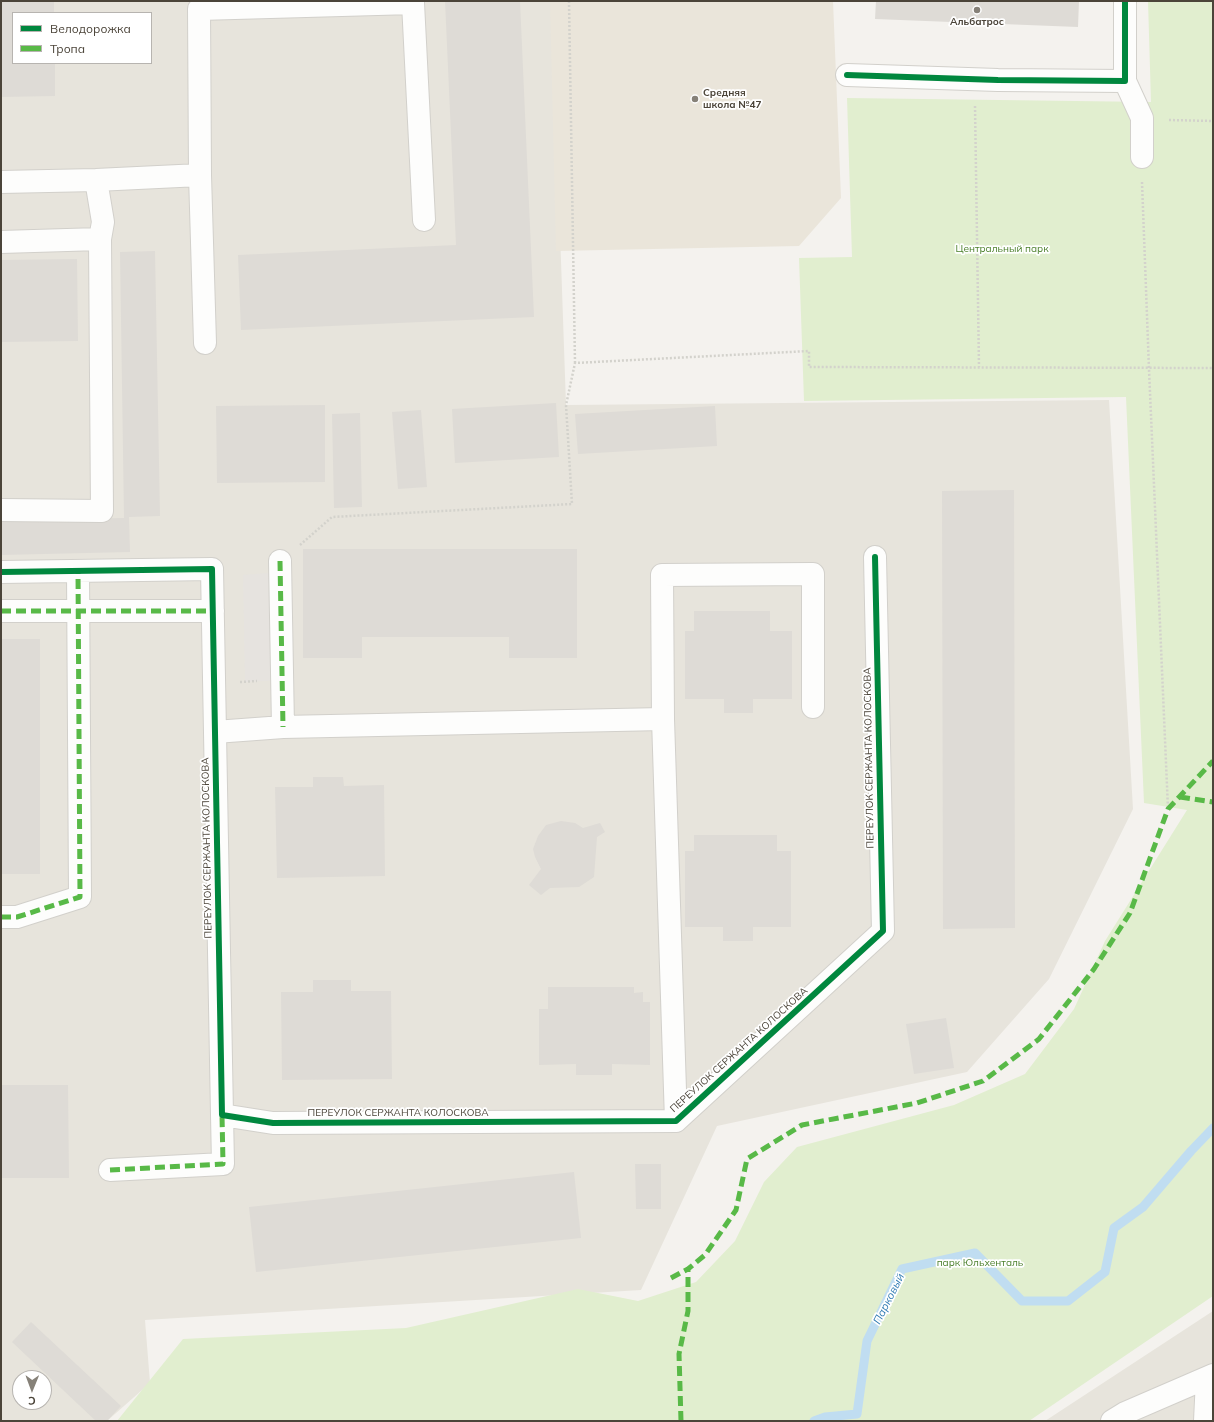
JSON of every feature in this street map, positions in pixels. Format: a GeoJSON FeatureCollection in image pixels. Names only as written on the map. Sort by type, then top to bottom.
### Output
{"type":"FeatureCollection","features":[{"type":"Feature","properties":{"kind":"street"},"geometry":{"type":"LineString","coordinates":[[1125,1],[1125,81],[1142,118],[1142,157]]}},
{"type":"Feature","properties":{"kind":"street"},"geometry":{"type":"LineString","coordinates":[[205,343],[200,174],[199,9],[413,3],[424,220]]}},
{"type":"Feature","properties":{"kind":"street"},"geometry":{"type":"LineString","coordinates":[[847,75],[974,79],[1125,81]]}},
{"type":"Feature","properties":{"kind":"street"},"geometry":{"type":"LineString","coordinates":[[1,182],[96,180],[200,174]]}},
{"type":"Feature","properties":{"kind":"street"},"geometry":{"type":"LineString","coordinates":[[1,510],[102,511],[100,239],[103,222],[96,180]]}},
{"type":"Feature","properties":{"kind":"street"},"geometry":{"type":"LineString","coordinates":[[1,242],[100,239]]}},
{"type":"Feature","properties":{"kind":"street","name":"ПЕРЕУЛОК СЕРЖАНТА КОЛОСКОВА"},"geometry":{"type":"LineString","coordinates":[[1,572],[212,569],[222,1114],[273,1123],[676,1122],[883,931],[875,557]]}},
{"type":"Feature","properties":{"kind":"street"},"geometry":{"type":"LineString","coordinates":[[280,561],[283,727]]}},
{"type":"Feature","properties":{"kind":"street"},"geometry":{"type":"LineString","coordinates":[[1,918],[17,917],[80,897],[78,571]]}},
{"type":"Feature","properties":{"kind":"street"},"geometry":{"type":"LineString","coordinates":[[676,1122],[663,719],[662,575],[813,574],[813,707]]}},
{"type":"Feature","properties":{"kind":"street"},"geometry":{"type":"LineString","coordinates":[[1,611],[213,611]]}},
{"type":"Feature","properties":{"kind":"street"},"geometry":{"type":"LineString","coordinates":[[215,732],[283,727],[663,719]]}},
{"type":"Feature","properties":{"kind":"street"},"geometry":{"type":"LineString","coordinates":[[110,1170],[223,1164],[222,1114]]}},
{"type":"Feature","properties":{"kind":"street"},"geometry":{"type":"LineString","coordinates":[[1112,1421],[1210,1377]]}},
{"type":"Feature","properties":{"kind":"street"},"geometry":{"type":"LineString","coordinates":[[1205,1421],[1210,1377]]}},
{"type":"Feature","properties":{"kind":"path"},"geometry":{"type":"LineString","coordinates":[[298,547],[332,517],[572,504],[566,405],[575,363],[569,1]]}},
{"type":"Feature","properties":{"kind":"path"},"geometry":{"type":"LineString","coordinates":[[974,79],[979,367]]}},
{"type":"Feature","properties":{"kind":"path"},"geometry":{"type":"LineString","coordinates":[[1166,120],[1213,121]]}},
{"type":"Feature","properties":{"kind":"path"},"geometry":{"type":"LineString","coordinates":[[1142,157],[1143,236],[1148,369],[1168,809]]}},
{"type":"Feature","properties":{"kind":"path"},"geometry":{"type":"LineString","coordinates":[[575,363],[809,351],[809,367],[1213,368]]}},
{"type":"Feature","properties":{"kind":"path"},"geometry":{"type":"LineString","coordinates":[[214,683],[282,680]]}},
{"type":"Feature","properties":{"kind":"shaded area"},"geometry":{"type":"Polygon","coordinates":[[[1,1],[552,1],[566,405],[1109,400],[1133,809],[1049,979],[967,1072],[717,1126],[641,1290],[145,1320],[150,1383],[107,1421],[1,1421],[1,1]]]}},
{"type":"Feature","properties":{"kind":"shaded area","name":"Средняя школа №47"},"geometry":{"type":"Polygon","coordinates":[[[550,1],[833,1],[841,198],[799,246],[556,251],[550,1]]]}},
{"type":"Feature","properties":{"kind":"shaded area"},"geometry":{"type":"Polygon","coordinates":[[[281,572],[282,680],[245,682],[243,575],[281,572]]]}},
{"type":"Feature","properties":{"kind":"shaded area"},"geometry":{"type":"Polygon","coordinates":[[[1213,1311],[1213,1421],[1045,1421],[1213,1311]]]}},
{"type":"Feature","properties":{"kind":"green space"},"geometry":{"type":"Polygon","coordinates":[[[1148,1],[1213,1],[1213,1296],[1029,1421],[117,1421],[183,1339],[406,1328],[578,1289],[638,1301],[696,1282],[735,1241],[764,1182],[797,1147],[954,1105],[1025,1074],[1074,1009],[1105,941],[1187,810],[1144,803],[1126,397],[804,401],[799,258],[852,257],[847,98],[1151,102],[1148,1]]]}},
{"type":"Feature","properties":{"kind":"building"},"geometry":{"type":"Polygon","coordinates":[[[1,1],[54,1],[54,12],[12,12],[12,64],[55,64],[55,96],[1,97],[1,1]]]}},
{"type":"Feature","properties":{"kind":"building"},"geometry":{"type":"Polygon","coordinates":[[[445,1],[520,1],[534,317],[241,330],[238,255],[456,245],[445,1]]]}},
{"type":"Feature","properties":{"kind":"building","name":"Альбатрос"},"geometry":{"type":"Polygon","coordinates":[[[876,1],[1079,1],[1078,27],[875,19],[876,1]]]}},
{"type":"Feature","properties":{"kind":"building"},"geometry":{"type":"Polygon","coordinates":[[[155,251],[160,516],[129,517],[130,552],[1,555],[1,520],[124,518],[120,252],[155,251]]]}},
{"type":"Feature","properties":{"kind":"building"},"geometry":{"type":"Polygon","coordinates":[[[77,259],[78,341],[1,342],[1,260],[77,259]]]}},
{"type":"Feature","properties":{"kind":"building"},"geometry":{"type":"Polygon","coordinates":[[[556,403],[559,457],[455,463],[452,409],[556,403]]]}},
{"type":"Feature","properties":{"kind":"building"},"geometry":{"type":"Polygon","coordinates":[[[325,405],[325,482],[217,483],[216,406],[325,405]]]}},
{"type":"Feature","properties":{"kind":"building"},"geometry":{"type":"Polygon","coordinates":[[[715,406],[717,446],[578,454],[575,414],[715,406]]]}},
{"type":"Feature","properties":{"kind":"building"},"geometry":{"type":"Polygon","coordinates":[[[421,410],[427,487],[398,489],[392,412],[421,410]]]}},
{"type":"Feature","properties":{"kind":"building"},"geometry":{"type":"Polygon","coordinates":[[[360,413],[362,507],[334,508],[332,414],[360,413]]]}},
{"type":"Feature","properties":{"kind":"building"},"geometry":{"type":"Polygon","coordinates":[[[1014,490],[1015,928],[943,929],[942,491],[1014,490]]]}},
{"type":"Feature","properties":{"kind":"building"},"geometry":{"type":"Polygon","coordinates":[[[303,549],[577,549],[577,658],[509,658],[509,637],[362,637],[362,658],[303,658],[303,549]]]}},
{"type":"Feature","properties":{"kind":"building"},"geometry":{"type":"Polygon","coordinates":[[[694,611],[770,611],[770,631],[792,631],[792,699],[753,699],[753,713],[724,713],[724,699],[685,699],[685,631],[694,631],[694,611]]]}},
{"type":"Feature","properties":{"kind":"building"},"geometry":{"type":"Polygon","coordinates":[[[1,639],[40,639],[40,874],[1,874],[1,639]]]}},
{"type":"Feature","properties":{"kind":"building"},"geometry":{"type":"Polygon","coordinates":[[[313,777],[343,777],[344,786],[384,785],[385,876],[277,878],[275,787],[313,787],[313,777]]]}},
{"type":"Feature","properties":{"kind":"building"},"geometry":{"type":"Polygon","coordinates":[[[561,821],[575,823],[583,828],[600,823],[605,832],[597,837],[594,877],[579,887],[550,888],[541,895],[529,885],[541,869],[533,849],[538,836],[546,825],[561,821]]]}},
{"type":"Feature","properties":{"kind":"building"},"geometry":{"type":"Polygon","coordinates":[[[694,835],[777,835],[777,851],[791,851],[791,927],[753,927],[753,941],[723,941],[723,927],[685,927],[685,851],[694,851],[694,835]]]}},
{"type":"Feature","properties":{"kind":"building"},"geometry":{"type":"Polygon","coordinates":[[[313,980],[351,980],[351,991],[391,991],[392,1079],[282,1080],[281,992],[313,992],[313,980]]]}},
{"type":"Feature","properties":{"kind":"building"},"geometry":{"type":"Polygon","coordinates":[[[548,987],[634,987],[634,993],[643,992],[643,1002],[650,1002],[650,1065],[612,1064],[612,1075],[576,1075],[576,1064],[539,1065],[539,1009],[548,1009],[548,987]]]}},
{"type":"Feature","properties":{"kind":"building"},"geometry":{"type":"Polygon","coordinates":[[[946,1018],[954,1068],[914,1074],[906,1024],[946,1018]]]}},
{"type":"Feature","properties":{"kind":"building"},"geometry":{"type":"Polygon","coordinates":[[[1,1085],[68,1085],[69,1178],[1,1178],[1,1085]]]}},
{"type":"Feature","properties":{"kind":"building"},"geometry":{"type":"Polygon","coordinates":[[[635,1164],[661,1164],[661,1209],[636,1209],[635,1164]]]}},
{"type":"Feature","properties":{"kind":"building"},"geometry":{"type":"Polygon","coordinates":[[[574,1172],[581,1238],[256,1272],[249,1207],[574,1172]]]}},
{"type":"Feature","properties":{"kind":"building"},"geometry":{"type":"Polygon","coordinates":[[[31,1322],[121,1406],[107,1421],[96,1421],[52,1380],[52,1370],[42,1370],[12,1342],[31,1322]]]}},
{"type":"Feature","properties":{"kind":"waterway","name":"Парковый"},"geometry":{"type":"LineString","coordinates":[[814,1421],[825,1417],[857,1414],[867,1341],[902,1269],[975,1253],[1022,1301],[1068,1301],[1105,1272],[1114,1228],[1143,1207],[1191,1151],[1213,1128]]}},
{"type":"Feature","properties":{"kind":"marked path"},"geometry":{"type":"LineString","coordinates":[[280,561],[283,727]]}},
{"type":"Feature","properties":{"kind":"marked path"},"geometry":{"type":"LineString","coordinates":[[1,917],[17,917],[80,897],[78,571]]}},
{"type":"Feature","properties":{"kind":"marked path"},"geometry":{"type":"LineString","coordinates":[[1,611],[213,611]]}},
{"type":"Feature","properties":{"kind":"marked path"},"geometry":{"type":"LineString","coordinates":[[671,1278],[688,1269],[705,1255],[736,1210],[747,1159],[802,1125],[917,1103],[983,1081],[1039,1039],[1094,969],[1130,913],[1168,809],[1213,761]]}},
{"type":"Feature","properties":{"kind":"marked path"},"geometry":{"type":"LineString","coordinates":[[1180,797],[1213,802]]}},
{"type":"Feature","properties":{"kind":"marked path"},"geometry":{"type":"LineString","coordinates":[[110,1170],[223,1164],[222,1115]]}},
{"type":"Feature","properties":{"kind":"marked path"},"geometry":{"type":"LineString","coordinates":[[681,1421],[679,1354],[688,1311],[688,1269]]}},
{"type":"Feature","properties":{"kind":"cycle path"},"geometry":{"type":"LineString","coordinates":[[847,75],[998,80],[1125,81],[1125,1]]}},
{"type":"Feature","properties":{"kind":"cycle path"},"geometry":{"type":"LineString","coordinates":[[1,572],[212,569],[222,1115],[273,1123],[676,1121],[883,931],[875,557]]}},
{"type":"Feature","properties":{"kind":"place","name":"Альбатрос"},"geometry":{"type":"Point","coordinates":[977,10]}},
{"type":"Feature","properties":{"kind":"place","name":"Средняя школа №47"},"geometry":{"type":"Point","coordinates":[695,99]}},
{"type":"Feature","properties":{"kind":"park label","name":"Центральный парк"},"geometry":{"type":"Point","coordinates":[1002,249]}},
{"type":"Feature","properties":{"kind":"park label","name":"парк Юльхенталь"},"geometry":{"type":"Point","coordinates":[980,1263]}}]}
